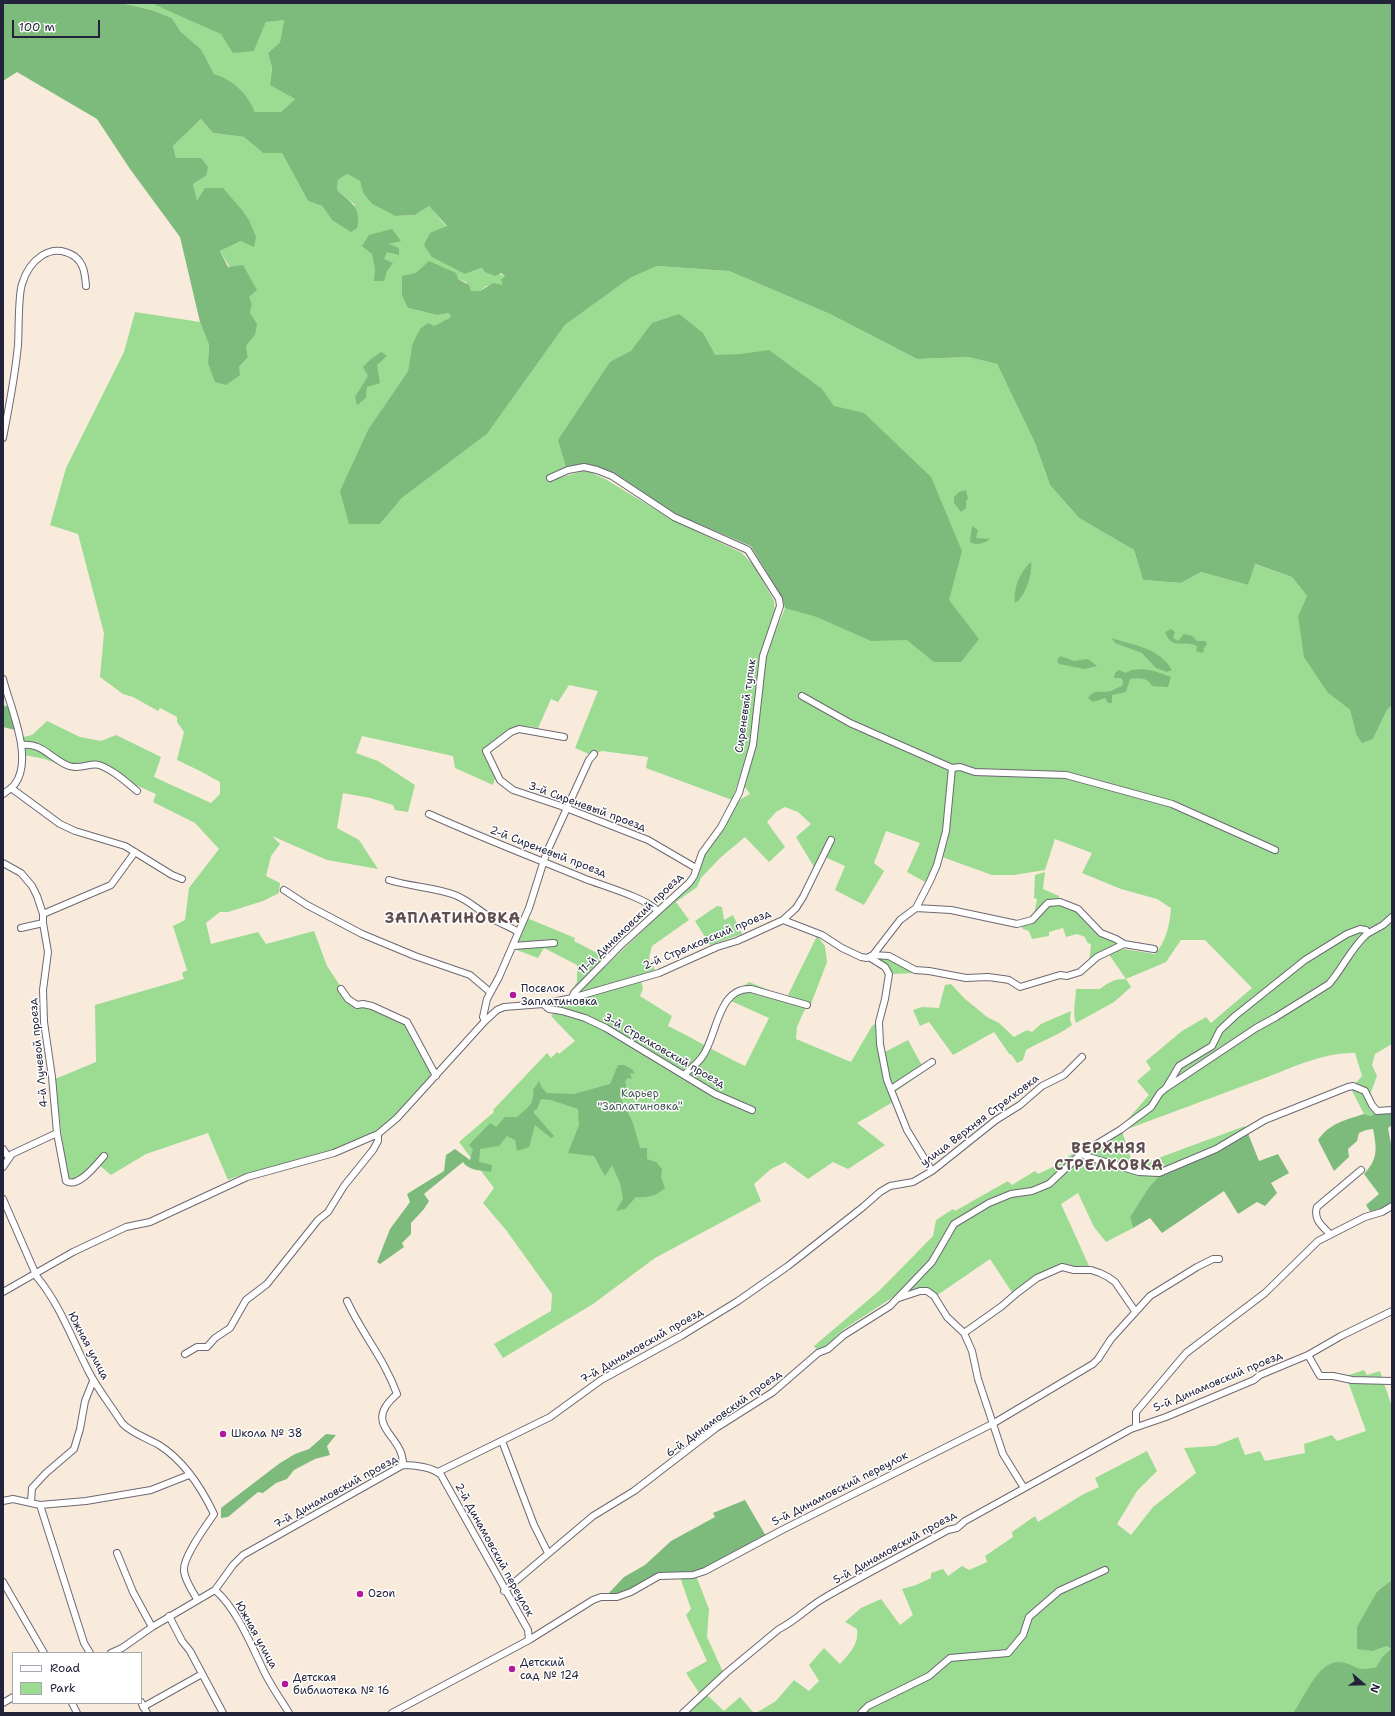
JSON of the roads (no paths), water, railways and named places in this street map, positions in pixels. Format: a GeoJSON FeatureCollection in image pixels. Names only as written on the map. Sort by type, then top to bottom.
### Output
{"type":"FeatureCollection","features":[{"type":"Feature","properties":{"kind":"street"},"geometry":{"type":"LineString","coordinates":[[3,438],[12,394],[21,292],[25,278],[34,261],[51,251],[64,250],[77,258],[84,269],[86,286]]}},
{"type":"Feature","properties":{"kind":"street","name":"Сиреневый тупик"},"geometry":{"type":"LineString","coordinates":[[550,478],[568,470],[584,467],[612,476],[674,517],[748,550],[779,599],[780,606],[778,614],[763,656],[753,745],[739,793]]}},
{"type":"Feature","properties":{"kind":"street"},"geometry":{"type":"LineString","coordinates":[[3,679],[22,745],[21,767],[18,778],[11,788],[3,794]]}},
{"type":"Feature","properties":{"kind":"street"},"geometry":{"type":"LineString","coordinates":[[802,696],[850,722],[952,768],[960,767],[975,772],[1066,775],[1074,777],[1172,804],[1275,850]]}},
{"type":"Feature","properties":{"kind":"street","name":"3-й Сиреневый проезд"},"geometry":{"type":"LineString","coordinates":[[564,737],[519,729],[511,732],[486,751],[500,780],[514,790],[566,808],[648,840],[696,868]]}},
{"type":"Feature","properties":{"kind":"street"},"geometry":{"type":"LineString","coordinates":[[22,745],[30,744],[43,749],[66,765],[76,768],[97,764],[114,772],[137,791]]}},
{"type":"Feature","properties":{"kind":"street"},"geometry":{"type":"LineString","coordinates":[[486,1021],[483,1017],[490,992],[513,946],[529,908],[544,861],[566,808],[589,760],[594,754]]}},
{"type":"Feature","properties":{"kind":"street"},"geometry":{"type":"LineString","coordinates":[[871,956],[900,920],[916,908],[930,881],[939,858],[946,831],[952,768]]}},
{"type":"Feature","properties":{"kind":"street"},"geometry":{"type":"LineString","coordinates":[[11,788],[56,820],[75,831],[125,846],[172,875],[182,879]]}},
{"type":"Feature","properties":{"kind":"street","name":"11-й Динамовский проезд"},"geometry":{"type":"LineString","coordinates":[[572,998],[574,993],[689,883],[694,876],[702,853],[721,827],[739,793]]}},
{"type":"Feature","properties":{"kind":"street","name":"2-й Сиреневый проезд"},"geometry":{"type":"LineString","coordinates":[[429,814],[488,840],[544,861],[585,879],[612,887],[648,904],[658,911]]}},
{"type":"Feature","properties":{"kind":"street","name":"2-й Стрелковский проезд"},"geometry":{"type":"LineString","coordinates":[[572,998],[658,973],[717,947],[737,941],[783,920],[796,908],[831,840]]}},
{"type":"Feature","properties":{"kind":"street"},"geometry":{"type":"LineString","coordinates":[[43,914],[111,885],[135,852]]}},
{"type":"Feature","properties":{"kind":"street","name":"4-й Лучевой проезд"},"geometry":{"type":"LineString","coordinates":[[3,862],[21,873],[32,886],[43,914],[43,924],[48,952],[43,990],[44,1022],[52,1077],[56,1133],[66,1181],[69,1184],[75,1183],[83,1178],[104,1156]]}},
{"type":"Feature","properties":{"kind":"street"},"geometry":{"type":"LineString","coordinates":[[389,880],[422,888],[436,889],[455,895],[469,902],[493,919],[518,932]]}},
{"type":"Feature","properties":{"kind":"street"},"geometry":{"type":"LineString","coordinates":[[284,890],[308,906],[362,934],[415,956],[470,975],[490,992]]}},
{"type":"Feature","properties":{"kind":"street"},"geometry":{"type":"LineString","coordinates":[[916,908],[952,910],[1016,924],[1032,920],[1048,903],[1060,902],[1078,909],[1096,929],[1124,944],[1154,949]]}},
{"type":"Feature","properties":{"kind":"street"},"geometry":{"type":"LineString","coordinates":[[1392,917],[1383,925],[1367,934],[1351,951],[1336,976],[1329,984],[1276,1018],[1256,1028],[1166,1088],[1160,1093],[1151,1107],[1120,1130],[1082,1153],[1085,1156],[1139,1172],[1159,1173],[1216,1149],[1265,1120],[1348,1087],[1353,1086],[1365,1091],[1372,1105],[1377,1111],[1392,1110]]}},
{"type":"Feature","properties":{"kind":"street"},"geometry":{"type":"LineString","coordinates":[[783,920],[822,935],[842,948],[862,956],[889,956],[915,970],[966,978],[988,977],[1003,979],[1009,980],[1020,987],[1060,975],[1066,976],[1080,972],[1097,957],[1124,944]]}},
{"type":"Feature","properties":{"kind":"street"},"geometry":{"type":"LineString","coordinates":[[21,928],[43,924]]}},
{"type":"Feature","properties":{"kind":"street"},"geometry":{"type":"LineString","coordinates":[[1166,1088],[1178,1066],[1212,1046],[1220,1030],[1235,1016],[1305,960],[1347,934],[1360,930],[1366,930],[1367,934]]}},
{"type":"Feature","properties":{"kind":"street"},"geometry":{"type":"LineString","coordinates":[[513,946],[554,943]]}},
{"type":"Feature","properties":{"kind":"street"},"geometry":{"type":"LineString","coordinates":[[871,956],[885,967],[889,974],[879,1032],[884,1066],[907,1130],[932,1171]]}},
{"type":"Feature","properties":{"kind":"street"},"geometry":{"type":"LineString","coordinates":[[341,989],[348,999],[357,1005],[363,1004],[372,1006],[407,1022],[436,1076]]}},
{"type":"Feature","properties":{"kind":"street"},"geometry":{"type":"LineString","coordinates":[[684,1074],[702,1057],[720,1014],[732,995],[738,991],[742,989],[751,989],[808,1005]]}},
{"type":"Feature","properties":{"kind":"street"},"geometry":{"type":"LineString","coordinates":[[3,1292],[73,1252],[126,1227],[150,1222],[231,1183],[247,1177],[334,1153],[378,1134],[397,1118],[497,1010],[504,1007],[543,1004],[572,998]]}},
{"type":"Feature","properties":{"kind":"street","name":"3-й Стрелковский проезд"},"geometry":{"type":"LineString","coordinates":[[543,1004],[549,1010],[570,1014],[606,1028],[715,1094],[752,1110]]}},
{"type":"Feature","properties":{"kind":"street","name":"улица Верхняя Стрелковка"},"geometry":{"type":"LineString","coordinates":[[907,1184],[932,1171],[996,1120],[1020,1105],[1042,1086],[1064,1074],[1082,1057]]}},
{"type":"Feature","properties":{"kind":"street"},"geometry":{"type":"LineString","coordinates":[[891,1089],[932,1062]]}},
{"type":"Feature","properties":{"kind":"street"},"geometry":{"type":"LineString","coordinates":[[3,1167],[12,1154],[56,1133]]}},
{"type":"Feature","properties":{"kind":"street"},"geometry":{"type":"LineString","coordinates":[[185,1354],[197,1347],[207,1347],[215,1338],[230,1328],[246,1300],[267,1284],[318,1220],[328,1212],[344,1186],[373,1150],[378,1141],[378,1134]]}},
{"type":"Feature","properties":{"kind":"street"},"geometry":{"type":"LineString","coordinates":[[3,1149],[10,1158]]}},
{"type":"Feature","properties":{"kind":"street","name":"6-й Динамовский проезд"},"geometry":{"type":"LineString","coordinates":[[504,1591],[593,1516],[634,1491],[716,1428],[773,1392],[818,1353],[828,1349],[844,1335],[890,1306],[932,1262],[954,1224],[989,1203],[1011,1194],[1043,1187],[1049,1184],[1082,1153]]}},
{"type":"Feature","properties":{"kind":"street"},"geometry":{"type":"LineString","coordinates":[[1330,1234],[1316,1218],[1315,1214],[1317,1207],[1361,1170]]}},
{"type":"Feature","properties":{"kind":"street","name":"7-й Динамовский проезд"},"geometry":{"type":"LineString","coordinates":[[113,1652],[122,1648],[169,1616],[215,1590],[233,1565],[243,1555],[403,1465],[438,1472],[550,1417],[601,1380],[681,1336],[738,1301],[788,1266],[880,1192],[890,1186],[907,1184]]}},
{"type":"Feature","properties":{"kind":"street","name":"Южная улица"},"geometry":{"type":"LineString","coordinates":[[3,1199],[36,1274],[69,1329],[93,1381],[126,1428],[165,1449],[177,1459],[190,1475],[214,1514],[186,1557],[184,1565],[184,1573],[197,1599]]}},
{"type":"Feature","properties":{"kind":"street","name":"5-й Динамовский проезд"},"geometry":{"type":"LineString","coordinates":[[1136,1427],[1136,1412],[1186,1353],[1265,1293],[1318,1241],[1392,1206]]}},
{"type":"Feature","properties":{"kind":"street","name":"5-й Динамовский переулок"},"geometry":{"type":"LineString","coordinates":[[529,1640],[601,1597],[617,1597],[631,1592],[659,1576],[693,1575],[705,1571],[782,1530],[994,1423],[1093,1364],[1111,1339],[1150,1296],[1197,1267],[1213,1259],[1219,1259]]}},
{"type":"Feature","properties":{"kind":"street"},"geometry":{"type":"LineString","coordinates":[[964,1333],[1002,1306],[1026,1286],[1062,1267],[1074,1270],[1095,1271],[1108,1277],[1115,1282],[1135,1311]]}},
{"type":"Feature","properties":{"kind":"street","name":"6-й Динамовский проезд"},"geometry":{"type":"LineString","coordinates":[[898,1298],[920,1291],[927,1291],[934,1296],[947,1317],[964,1333],[972,1351],[978,1379],[994,1423],[1003,1454],[1024,1488]]}},
{"type":"Feature","properties":{"kind":"street"},"geometry":{"type":"LineString","coordinates":[[347,1301],[354,1316],[384,1363],[397,1394],[387,1402],[382,1410],[382,1419],[401,1453],[403,1465]]}},
{"type":"Feature","properties":{"kind":"street","name":"5-й Динамовский проезд"},"geometry":{"type":"LineString","coordinates":[[683,1713],[726,1673],[779,1629],[787,1626],[822,1600],[948,1530],[957,1528],[965,1521],[1136,1427],[1166,1416],[1308,1355],[1392,1310]]}},
{"type":"Feature","properties":{"kind":"street"},"geometry":{"type":"LineString","coordinates":[[1308,1355],[1320,1376],[1323,1377],[1333,1376],[1352,1380],[1392,1381]]}},
{"type":"Feature","properties":{"kind":"street"},"geometry":{"type":"LineString","coordinates":[[31,1502],[32,1488],[46,1472],[74,1449],[80,1429],[85,1401],[93,1381]]}},
{"type":"Feature","properties":{"kind":"street"},"geometry":{"type":"LineString","coordinates":[[502,1441],[534,1525],[548,1553]]}},
{"type":"Feature","properties":{"kind":"street","name":"2-й Динамовский переулок"},"geometry":{"type":"LineString","coordinates":[[438,1472],[504,1591],[528,1630],[529,1640]]}},
{"type":"Feature","properties":{"kind":"street"},"geometry":{"type":"LineString","coordinates":[[3,1501],[13,1499],[31,1502],[40,1506],[86,1501],[151,1490],[190,1475]]}},
{"type":"Feature","properties":{"kind":"street"},"geometry":{"type":"LineString","coordinates":[[40,1506],[84,1643],[89,1652]]}},
{"type":"Feature","properties":{"kind":"street"},"geometry":{"type":"LineString","coordinates":[[117,1553],[133,1592],[152,1627]]}},
{"type":"Feature","properties":{"kind":"street"},"geometry":{"type":"LineString","coordinates":[[861,1713],[868,1706],[929,1676],[950,1658],[1008,1653],[1023,1635],[1029,1617],[1059,1591],[1105,1570]]}},
{"type":"Feature","properties":{"kind":"street"},"geometry":{"type":"LineString","coordinates":[[3,1582],[43,1652]]}},
{"type":"Feature","properties":{"kind":"street","name":"Южная улица"},"geometry":{"type":"LineString","coordinates":[[215,1590],[222,1596],[240,1624],[253,1646],[262,1667],[289,1713]]}},
{"type":"Feature","properties":{"kind":"street"},"geometry":{"type":"LineString","coordinates":[[169,1616],[182,1641],[190,1651],[223,1713]]}},
{"type":"Feature","properties":{"kind":"street"},"geometry":{"type":"LineString","coordinates":[[392,1713],[529,1640]]}},
{"type":"Feature","properties":{"kind":"street"},"geometry":{"type":"LineString","coordinates":[[147,1713],[142,1704],[202,1674]]}},
{"type":"Feature","properties":{"kind":"street"},"geometry":{"type":"LineString","coordinates":[[3,1703],[12,1698]]}},
{"type":"Feature","properties":{"kind":"street"},"geometry":{"type":"LineString","coordinates":[[73,1704],[78,1713]]}},
{"type":"Feature","properties":{"kind":"street"},"geometry":{"type":"LineString","coordinates":[[868,1706],[870,1713]]}},
{"type":"Feature","properties":{"kind":"place","name":"Поселок Заплатиновка"},"geometry":{"type":"Point","coordinates":[513,995]}},
{"type":"Feature","properties":{"kind":"place","name":"Школа № 38"},"geometry":{"type":"Point","coordinates":[223,1434]}},
{"type":"Feature","properties":{"kind":"place","name":"Ozon"},"geometry":{"type":"Point","coordinates":[360,1594]}},
{"type":"Feature","properties":{"kind":"place","name":"Детский сад № 124"},"geometry":{"type":"Point","coordinates":[512,1669]}},
{"type":"Feature","properties":{"kind":"place","name":"Детская библиотека № 16"},"geometry":{"type":"Point","coordinates":[285,1684]}},
{"type":"Feature","properties":{"kind":"district","name":"ЗАПЛАТИНОВКА"},"geometry":{"type":"Point","coordinates":[453,919]}},
{"type":"Feature","properties":{"kind":"district","name":"ВЕРХНЯЯ СТРЕЛКОВКА"},"geometry":{"type":"Point","coordinates":[1109,1158]}},
{"type":"Feature","properties":{"kind":"park label","name":"Карьер \"Заплатиновка\""},"geometry":{"type":"Point","coordinates":[640,1100]}}]}
